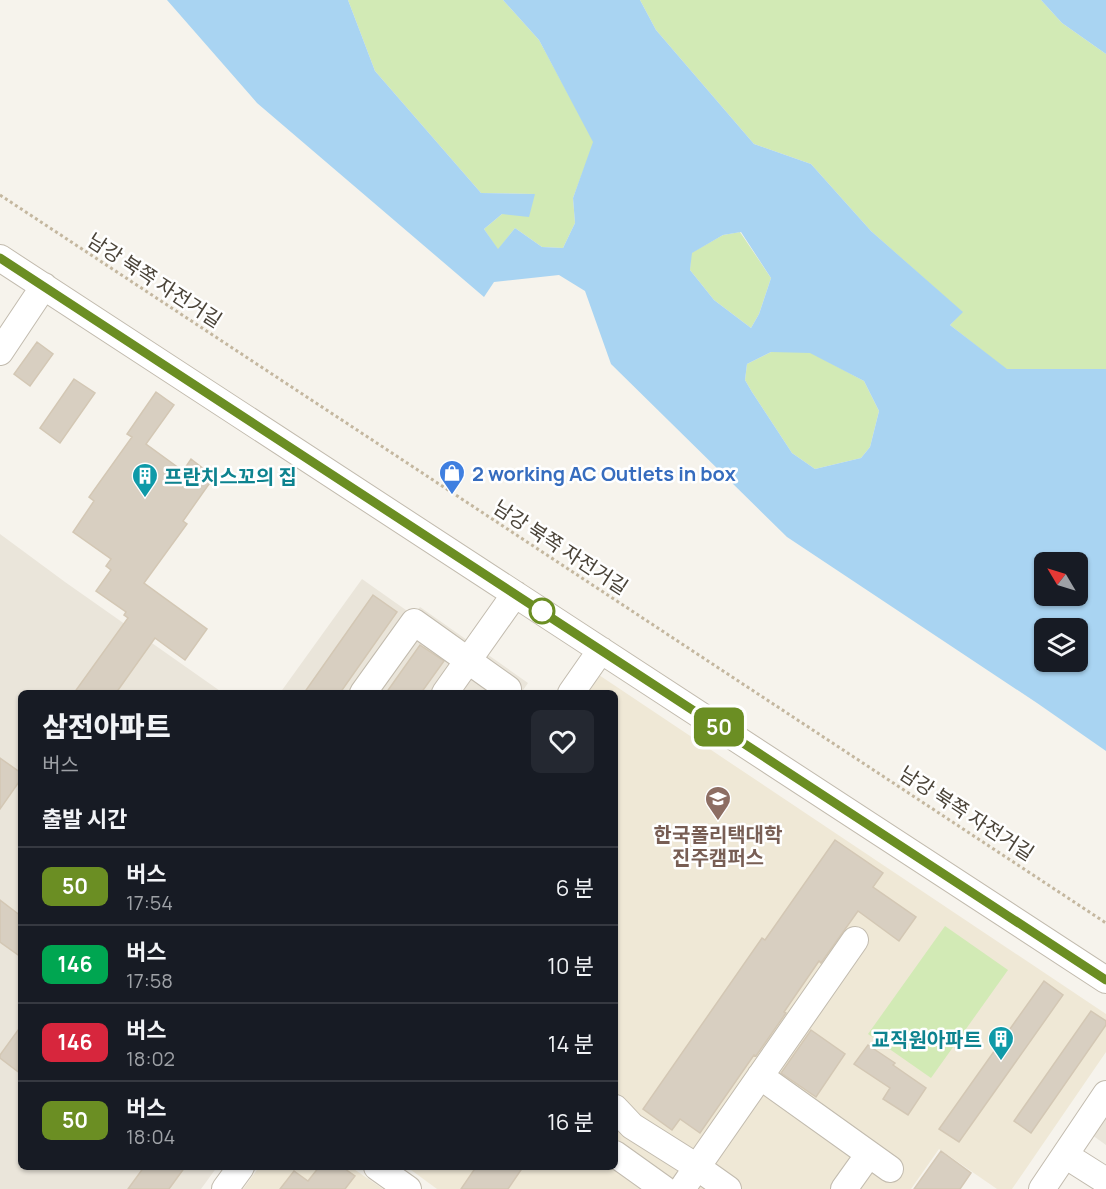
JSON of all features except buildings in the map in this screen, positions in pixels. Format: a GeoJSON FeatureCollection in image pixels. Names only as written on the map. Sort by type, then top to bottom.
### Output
{"type":"FeatureCollection","features":[{"type":"Feature","properties":{"kind":"street"},"geometry":{"type":"LineString","coordinates":[[0,258],[1106,980]]}},
{"type":"Feature","properties":{"kind":"street"},"geometry":{"type":"LineString","coordinates":[[0,352],[44,286]]}},
{"type":"Feature","properties":{"kind":"street"},"geometry":{"type":"LineString","coordinates":[[447,690],[515,594]]}},
{"type":"Feature","properties":{"kind":"street"},"geometry":{"type":"LineString","coordinates":[[365,690],[414,622],[508,689]]}},
{"type":"Feature","properties":{"kind":"street"},"geometry":{"type":"LineString","coordinates":[[573,690],[601,650]]}},
{"type":"Feature","properties":{"kind":"street"},"geometry":{"type":"LineString","coordinates":[[682,1189],[855,940]]}},
{"type":"Feature","properties":{"kind":"street"},"geometry":{"type":"LineString","coordinates":[[760,1076],[890,1169]]}},
{"type":"Feature","properties":{"kind":"street"},"geometry":{"type":"LineString","coordinates":[[1042,1189],[1106,1094]]}},
{"type":"Feature","properties":{"kind":"street"},"geometry":{"type":"LineString","coordinates":[[618,1111],[632,1126],[728,1189]]}},
{"type":"Feature","properties":{"kind":"street"},"geometry":{"type":"LineString","coordinates":[[844,1189],[869,1154]]}},
{"type":"Feature","properties":{"kind":"street"},"geometry":{"type":"LineString","coordinates":[[1065,1155],[1106,1181]]}},
{"type":"Feature","properties":{"kind":"street"},"geometry":{"type":"LineString","coordinates":[[618,1156],[664,1189]]}},
{"type":"Feature","properties":{"kind":"street"},"geometry":{"type":"LineString","coordinates":[[225,1189],[239,1170]]}},
{"type":"Feature","properties":{"kind":"street"},"geometry":{"type":"LineString","coordinates":[[381,1170],[408,1189]]}},
{"type":"Feature","properties":{"kind":"path","name":"남강 북쪽 자전거길"},"geometry":{"type":"LineString","coordinates":[[0,195],[1106,922]]}},
{"type":"Feature","properties":{"kind":"shaded area"},"geometry":{"type":"Polygon","coordinates":[[[0,534],[219,690],[18,690],[18,1170],[215,1170],[201,1189],[0,1189],[0,534]]]}},
{"type":"Feature","properties":{"kind":"shaded area"},"geometry":{"type":"Polygon","coordinates":[[[362,579],[413,615],[420,607],[528,683],[523,690],[282,690],[362,579]]]}},
{"type":"Feature","properties":{"kind":"shaded area","name":"한국폴리택대학 진주캠퍼스"},"geometry":{"type":"Polygon","coordinates":[[[596,673],[1106,1014],[1106,1052],[1012,1189],[997,1189],[939,1149],[911,1189],[437,1189],[411,1170],[618,1170],[618,690],[584,690],[596,673]]]}},
{"type":"Feature","properties":{"kind":"shaded area"},"geometry":{"type":"Polygon","coordinates":[[[1106,1116],[1106,1145],[1092,1135],[1106,1116]]]}},
{"type":"Feature","properties":{"kind":"shaded area"},"geometry":{"type":"Polygon","coordinates":[[[257,1170],[355,1170],[383,1189],[243,1189],[257,1170]]]}},
{"type":"Feature","properties":{"kind":"green space"},"geometry":{"type":"Polygon","coordinates":[[[348,0],[503,0],[539,40],[594,142],[573,198],[575,223],[563,248],[542,247],[515,228],[498,250],[484,229],[502,214],[535,194],[481,193],[375,71],[348,0]]]}},
{"type":"Feature","properties":{"kind":"green space"},"geometry":{"type":"Polygon","coordinates":[[[640,0],[1041,0],[1062,23],[1106,54],[1106,369],[1007,370],[950,325],[962,312],[871,231],[811,164],[754,144],[656,30],[640,0]]]}},
{"type":"Feature","properties":{"kind":"green space"},"geometry":{"type":"Polygon","coordinates":[[[740,232],[771,278],[759,314],[751,328],[714,300],[690,270],[691,253],[723,235],[740,232]]]}},
{"type":"Feature","properties":{"kind":"green space"},"geometry":{"type":"Polygon","coordinates":[[[771,352],[810,352],[864,381],[879,411],[870,447],[861,458],[815,469],[792,453],[745,380],[747,364],[771,352]]]}},
{"type":"Feature","properties":{"kind":"green space"},"geometry":{"type":"Polygon","coordinates":[[[945,926],[1008,970],[931,1078],[868,1034],[945,926]]]}},
{"type":"Feature","properties":{"kind":"water"},"geometry":{"type":"Polygon","coordinates":[[[167,0],[348,0],[375,71],[481,193],[535,194],[529,217],[502,214],[484,229],[498,249],[515,228],[542,247],[563,248],[575,223],[573,198],[593,142],[539,40],[503,0],[640,0],[656,30],[754,144],[811,164],[871,231],[963,312],[950,325],[1007,369],[1106,369],[1106,751],[787,537],[611,364],[585,291],[559,275],[494,282],[484,297],[257,103],[167,0]],[[741,232],[723,235],[692,253],[690,270],[714,300],[751,328],[759,314],[771,278],[741,232]],[[771,352],[747,364],[745,380],[792,453],[815,469],[861,458],[870,447],[879,411],[864,381],[810,353],[771,352]]]}},
{"type":"Feature","properties":{"kind":"water"},"geometry":{"type":"Polygon","coordinates":[[[1041,0],[1106,0],[1106,54],[1062,23],[1041,0]]]}},
{"type":"Feature","properties":{"kind":"bus line","name":"50"},"geometry":{"type":"LineString","coordinates":[[0,258],[1106,980]]}},
{"type":"Feature","properties":{"kind":"place","name":"2 working AC Outlets in box"},"geometry":{"type":"Point","coordinates":[452,496]}},
{"type":"Feature","properties":{"kind":"place","name":"프란치스꼬의 집"},"geometry":{"type":"Point","coordinates":[145,499]}},
{"type":"Feature","properties":{"kind":"place","name":"한국폴리택대학 진주캠퍼스"},"geometry":{"type":"Point","coordinates":[718,822]}},
{"type":"Feature","properties":{"kind":"place","name":"교직원아파트"},"geometry":{"type":"Point","coordinates":[1001,1062]}}]}
